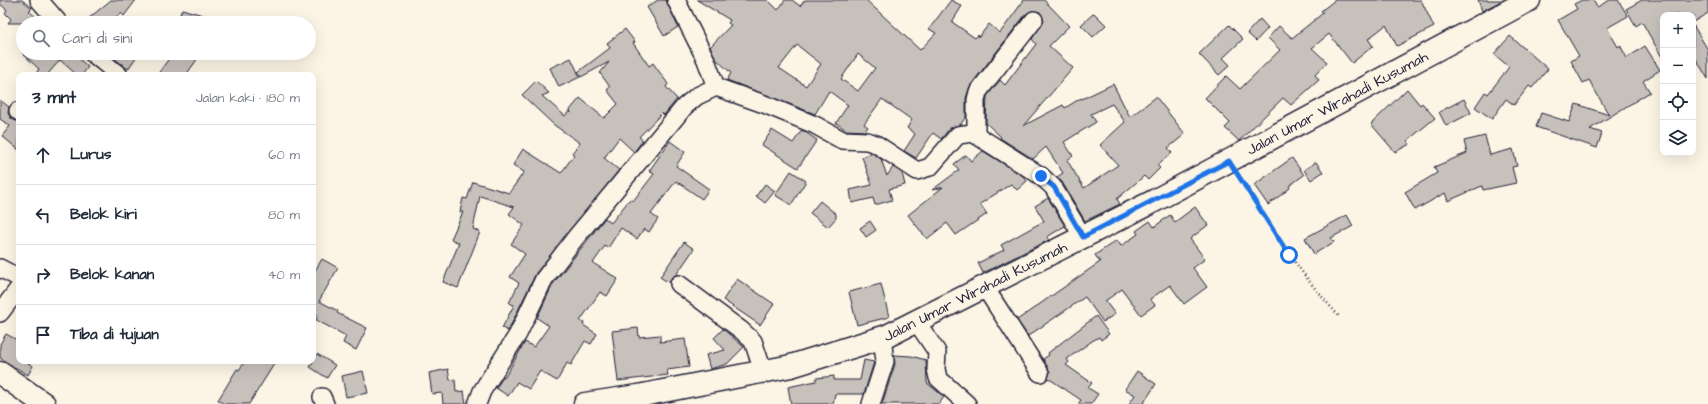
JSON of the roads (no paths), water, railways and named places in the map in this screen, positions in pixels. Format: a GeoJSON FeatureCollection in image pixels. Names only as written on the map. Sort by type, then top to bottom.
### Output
{"type":"FeatureCollection","features":[{"type":"Feature","properties":{"kind":"main road","name":"Jalan Umar Wirahadi Kusumah"},"geometry":{"type":"LineString","coordinates":[[585,404],[638,396],[791,366],[882,338],[1083,237],[1229,161],[1529,0]]}},
{"type":"Feature","properties":{"kind":"main road"},"geometry":{"type":"LineString","coordinates":[[0,373],[44,404]]}},
{"type":"Feature","properties":{"kind":"street"},"geometry":{"type":"LineString","coordinates":[[39,0],[54,16]]}},
{"type":"Feature","properties":{"kind":"street"},"geometry":{"type":"LineString","coordinates":[[676,0],[706,60],[716,88]]}},
{"type":"Feature","properties":{"kind":"street"},"geometry":{"type":"LineString","coordinates":[[976,135],[976,100],[978,92],[1034,20]]}},
{"type":"Feature","properties":{"kind":"street"},"geometry":{"type":"LineString","coordinates":[[101,60],[115,72]]}},
{"type":"Feature","properties":{"kind":"street"},"geometry":{"type":"LineString","coordinates":[[477,404],[482,391],[518,334],[544,279],[576,237],[685,106],[697,96],[716,88],[764,104],[815,125],[842,140],[867,141],[876,144],[917,171],[930,167],[958,135],[973,133],[1030,168],[1054,187],[1083,237]]}},
{"type":"Feature","properties":{"kind":"street"},"geometry":{"type":"LineString","coordinates":[[0,268],[16,276]]}},
{"type":"Feature","properties":{"kind":"street"},"geometry":{"type":"LineString","coordinates":[[679,284],[741,330],[753,342],[763,371]]}},
{"type":"Feature","properties":{"kind":"street"},"geometry":{"type":"LineString","coordinates":[[984,286],[1040,373]]}},
{"type":"Feature","properties":{"kind":"street"},"geometry":{"type":"LineString","coordinates":[[0,313],[16,292]]}},
{"type":"Feature","properties":{"kind":"street"},"geometry":{"type":"LineString","coordinates":[[916,321],[938,352],[936,369],[938,378],[967,404]]}},
{"type":"Feature","properties":{"kind":"street"},"geometry":{"type":"LineString","coordinates":[[871,404],[885,361],[882,338]]}}]}
